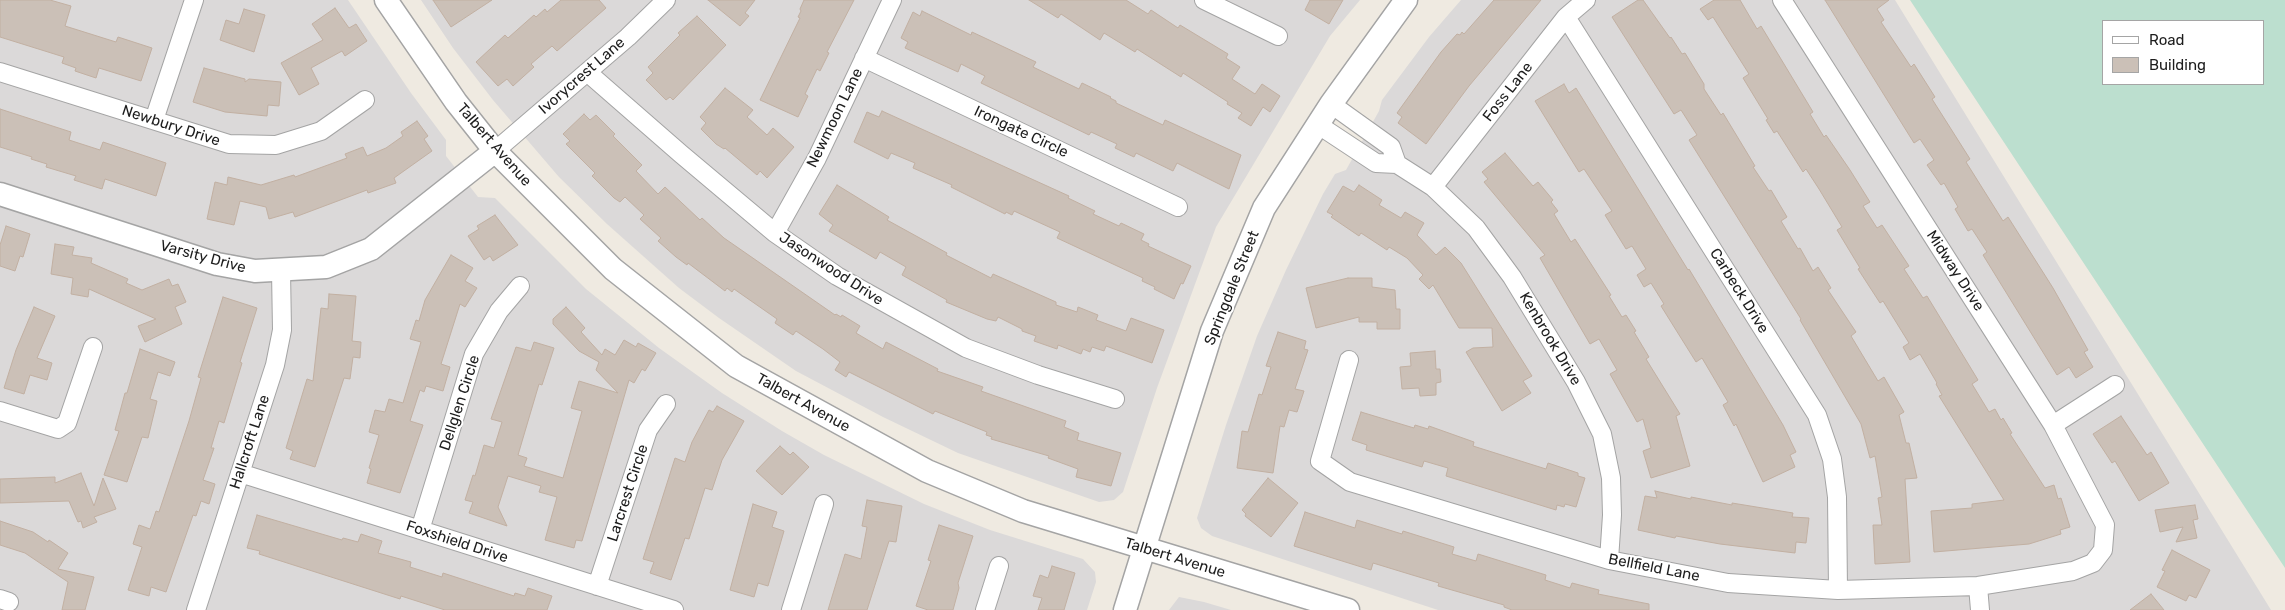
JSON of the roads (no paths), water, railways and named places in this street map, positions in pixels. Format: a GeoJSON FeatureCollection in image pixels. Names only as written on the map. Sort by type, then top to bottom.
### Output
{"type":"FeatureCollection","features":[{"type":"Feature","properties":{"kind":"street"},"geometry":{"type":"LineString","coordinates":[[154,120],[194,0]]}},
{"type":"Feature","properties":{"kind":"street","name":"Talbert Avenue"},"geometry":{"type":"LineString","coordinates":[[386,0],[456,102],[495,151],[613,269],[736,366],[927,471],[1023,511],[1348,610]]}},
{"type":"Feature","properties":{"kind":"street","name":"Ivorycrest Lane"},"geometry":{"type":"LineString","coordinates":[[495,151],[645,22],[666,0]]}},
{"type":"Feature","properties":{"kind":"street","name":"Newmoon Lane"},"geometry":{"type":"LineString","coordinates":[[775,233],[817,158],[892,0]]}},
{"type":"Feature","properties":{"kind":"street"},"geometry":{"type":"LineString","coordinates":[[1204,0],[1278,36]]}},
{"type":"Feature","properties":{"kind":"street","name":"Springdale Street"},"geometry":{"type":"LineString","coordinates":[[1125,610],[1212,331],[1264,208],[1317,124],[1406,0]]}},
{"type":"Feature","properties":{"kind":"street","name":"Foss Lane"},"geometry":{"type":"LineString","coordinates":[[1433,187],[1566,17],[1586,0]]}},
{"type":"Feature","properties":{"kind":"street","name":"Midway Drive"},"geometry":{"type":"LineString","coordinates":[[1782,0],[2053,425],[2104,525],[2103,550]]}},
{"type":"Feature","properties":{"kind":"street","name":"Carbeck Drive"},"geometry":{"type":"LineString","coordinates":[[1566,17],[1817,415],[1832,459],[1837,497],[1838,590]]}},
{"type":"Feature","properties":{"kind":"street","name":"Irongate Circle"},"geometry":{"type":"LineString","coordinates":[[864,58],[1178,207]]}},
{"type":"Feature","properties":{"kind":"street","name":"Newbury Drive"},"geometry":{"type":"LineString","coordinates":[[0,72],[228,144],[276,145],[321,131],[365,100]]}},
{"type":"Feature","properties":{"kind":"street","name":"Jasonwood Drive"},"geometry":{"type":"LineString","coordinates":[[587,72],[775,233],[837,276],[966,348],[1038,375],[1114,399]]}},
{"type":"Feature","properties":{"kind":"street","name":"Kenbrook Drive"},"geometry":{"type":"LineString","coordinates":[[1331,104],[1391,147],[1397,164]]}},
{"type":"Feature","properties":{"kind":"street","name":"Kenbrook Drive"},"geometry":{"type":"LineString","coordinates":[[1317,124],[1376,163],[1397,164],[1433,187],[1476,228],[1512,277],[1576,382],[1602,434],[1611,478],[1612,515],[1609,560]]}},
{"type":"Feature","properties":{"kind":"street","name":"Varsity Drive"},"geometry":{"type":"LineString","coordinates":[[0,194],[217,264],[255,271],[281,271],[326,267],[371,249],[495,151]]}},
{"type":"Feature","properties":{"kind":"street","name":"Hallcroft Lane"},"geometry":{"type":"LineString","coordinates":[[196,610],[274,365],[282,330],[281,271]]}},
{"type":"Feature","properties":{"kind":"street","name":"Dellglen Circle"},"geometry":{"type":"LineString","coordinates":[[420,530],[474,354],[498,311],[520,286]]}},
{"type":"Feature","properties":{"kind":"street"},"geometry":{"type":"LineString","coordinates":[[0,411],[58,429],[67,423],[93,347]]}},
{"type":"Feature","properties":{"kind":"street","name":"Bellfield Lane"},"geometry":{"type":"LineString","coordinates":[[1349,360],[1320,461],[1350,482],[1609,560],[1728,582],[1838,590],[1978,586],[2073,571],[2093,563],[2103,550]]}},
{"type":"Feature","properties":{"kind":"street"},"geometry":{"type":"LineString","coordinates":[[2053,425],[2115,385]]}},
{"type":"Feature","properties":{"kind":"street","name":"Larcrest Circle"},"geometry":{"type":"LineString","coordinates":[[597,586],[648,430],[666,404]]}},
{"type":"Feature","properties":{"kind":"street","name":"Foxshield Drive"},"geometry":{"type":"LineString","coordinates":[[240,473],[674,610]]}},
{"type":"Feature","properties":{"kind":"street"},"geometry":{"type":"LineString","coordinates":[[791,610],[824,504]]}},
{"type":"Feature","properties":{"kind":"street"},"geometry":{"type":"LineString","coordinates":[[986,610],[999,566]]}},
{"type":"Feature","properties":{"kind":"street"},"geometry":{"type":"LineString","coordinates":[[1978,586],[1980,610]]}}]}
